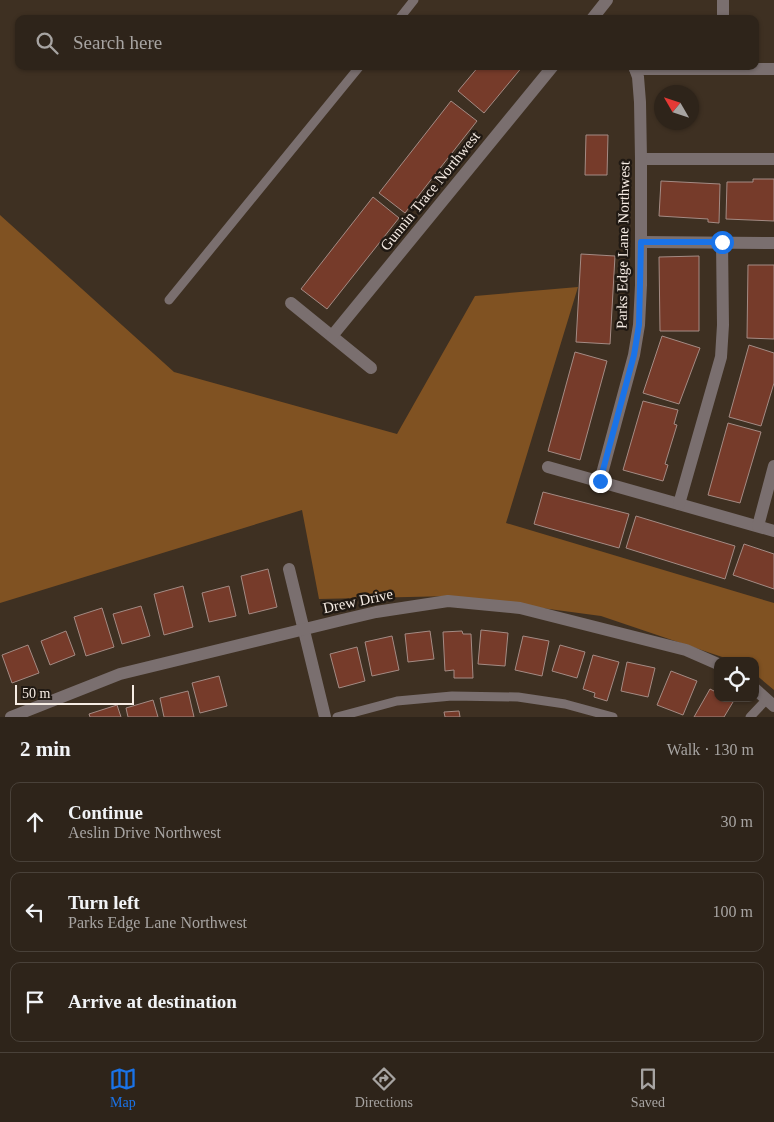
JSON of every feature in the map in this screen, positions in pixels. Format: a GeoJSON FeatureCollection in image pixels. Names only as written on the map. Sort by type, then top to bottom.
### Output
{"type":"FeatureCollection","features":[{"type":"Feature","properties":{"kind":"street"},"geometry":{"type":"LineString","coordinates":[[595,15],[607,0]]}},
{"type":"Feature","properties":{"kind":"street"},"geometry":{"type":"LineString","coordinates":[[723,0],[723,15]]}},
{"type":"Feature","properties":{"kind":"street"},"geometry":{"type":"LineString","coordinates":[[759,69],[774,69]]}},
{"type":"Feature","properties":{"kind":"street","name":"Gunnin Trace Northwest"},"geometry":{"type":"LineString","coordinates":[[332,336],[550,70]]}},
{"type":"Feature","properties":{"kind":"street","name":"Parks Edge Lane Northwest"},"geometry":{"type":"LineString","coordinates":[[600,481],[634,355],[638,332],[641,285],[641,159],[640,102],[638,77],[635,70]]}},
{"type":"Feature","properties":{"kind":"street"},"geometry":{"type":"LineString","coordinates":[[641,159],[774,159]]}},
{"type":"Feature","properties":{"kind":"street"},"geometry":{"type":"LineString","coordinates":[[641,242],[774,242]]}},
{"type":"Feature","properties":{"kind":"street"},"geometry":{"type":"LineString","coordinates":[[679,504],[721,357],[723,325],[722,242]]}},
{"type":"Feature","properties":{"kind":"street"},"geometry":{"type":"LineString","coordinates":[[292,303],[371,368]]}},
{"type":"Feature","properties":{"kind":"street"},"geometry":{"type":"LineString","coordinates":[[758,526],[772,480],[774,466]]}},
{"type":"Feature","properties":{"kind":"street"},"geometry":{"type":"LineString","coordinates":[[548,467],[774,531]]}},
{"type":"Feature","properties":{"kind":"street"},"geometry":{"type":"LineString","coordinates":[[289,569],[326,717]]}},
{"type":"Feature","properties":{"kind":"street","name":"Drew Drive"},"geometry":{"type":"LineString","coordinates":[[11,717],[120,674],[376,612],[448,601],[520,608],[686,650],[714,662]]}},
{"type":"Feature","properties":{"kind":"street"},"geometry":{"type":"LineString","coordinates":[[759,693],[770,703]]}},
{"type":"Feature","properties":{"kind":"lane"},"geometry":{"type":"LineString","coordinates":[[402,15],[414,0]]}},
{"type":"Feature","properties":{"kind":"lane"},"geometry":{"type":"LineString","coordinates":[[169,300],[357,70]]}},
{"type":"Feature","properties":{"kind":"lane"},"geometry":{"type":"LineString","coordinates":[[337,717],[396,701],[452,696],[518,697],[565,704],[613,717]]}},
{"type":"Feature","properties":{"kind":"lane"},"geometry":{"type":"LineString","coordinates":[[750,717],[770,703]]}},
{"type":"Feature","properties":{"kind":"shaded area"},"geometry":{"type":"Polygon","coordinates":[[[0,215],[174,372],[397,434],[475,296],[578,287],[506,523],[774,603],[774,690],[759,677],[759,657],[722,657],[601,616],[453,596],[319,599],[302,510],[0,603],[0,215]]]}},
{"type":"Feature","properties":{"kind":"building"},"geometry":{"type":"Polygon","coordinates":[[[476,70],[520,70],[484,113],[458,91],[476,70]]]}},
{"type":"Feature","properties":{"kind":"building"},"geometry":{"type":"Polygon","coordinates":[[[451,101],[477,121],[405,213],[379,193],[451,101]]]}},
{"type":"Feature","properties":{"kind":"building"},"geometry":{"type":"Polygon","coordinates":[[[586,135],[608,135],[607,175],[585,175],[586,135]]]}},
{"type":"Feature","properties":{"kind":"building"},"geometry":{"type":"Polygon","coordinates":[[[753,179],[774,179],[774,221],[726,219],[727,182],[753,182],[753,179]]]}},
{"type":"Feature","properties":{"kind":"building"},"geometry":{"type":"Polygon","coordinates":[[[661,181],[720,184],[719,223],[708,222],[708,219],[659,216],[661,181]]]}},
{"type":"Feature","properties":{"kind":"building"},"geometry":{"type":"Polygon","coordinates":[[[373,197],[399,218],[327,309],[301,289],[373,197]]]}},
{"type":"Feature","properties":{"kind":"building"},"geometry":{"type":"Polygon","coordinates":[[[581,254],[615,256],[610,344],[576,342],[581,254]]]}},
{"type":"Feature","properties":{"kind":"building"},"geometry":{"type":"Polygon","coordinates":[[[699,256],[699,331],[660,331],[659,257],[699,256]]]}},
{"type":"Feature","properties":{"kind":"building"},"geometry":{"type":"Polygon","coordinates":[[[748,265],[774,265],[774,339],[747,338],[748,265]]]}},
{"type":"Feature","properties":{"kind":"building"},"geometry":{"type":"Polygon","coordinates":[[[662,336],[700,348],[679,404],[643,393],[662,336]]]}},
{"type":"Feature","properties":{"kind":"building"},"geometry":{"type":"Polygon","coordinates":[[[749,345],[774,353],[774,383],[761,426],[729,417],[749,345]]]}},
{"type":"Feature","properties":{"kind":"building"},"geometry":{"type":"Polygon","coordinates":[[[575,352],[607,361],[580,460],[548,451],[575,352]]]}},
{"type":"Feature","properties":{"kind":"building"},"geometry":{"type":"Polygon","coordinates":[[[643,401],[678,410],[674,424],[677,425],[665,464],[668,465],[663,481],[623,470],[643,401]]]}},
{"type":"Feature","properties":{"kind":"building"},"geometry":{"type":"Polygon","coordinates":[[[728,423],[761,432],[740,503],[708,495],[728,423]]]}},
{"type":"Feature","properties":{"kind":"building"},"geometry":{"type":"Polygon","coordinates":[[[543,492],[629,514],[619,548],[534,524],[543,492]]]}},
{"type":"Feature","properties":{"kind":"building"},"geometry":{"type":"Polygon","coordinates":[[[636,516],[735,546],[725,579],[626,548],[636,516]]]}},
{"type":"Feature","properties":{"kind":"building"},"geometry":{"type":"Polygon","coordinates":[[[744,544],[774,554],[774,589],[733,575],[744,544]]]}},
{"type":"Feature","properties":{"kind":"building"},"geometry":{"type":"Polygon","coordinates":[[[268,569],[277,607],[249,614],[241,576],[268,569]]]}},
{"type":"Feature","properties":{"kind":"building"},"geometry":{"type":"Polygon","coordinates":[[[183,586],[193,627],[164,635],[154,594],[183,586]]]}},
{"type":"Feature","properties":{"kind":"building"},"geometry":{"type":"Polygon","coordinates":[[[229,586],[236,616],[209,622],[202,593],[229,586]]]}},
{"type":"Feature","properties":{"kind":"building"},"geometry":{"type":"Polygon","coordinates":[[[141,606],[150,636],[122,644],[113,614],[141,606]]]}},
{"type":"Feature","properties":{"kind":"building"},"geometry":{"type":"Polygon","coordinates":[[[102,608],[114,647],[86,656],[74,617],[102,608]]]}},
{"type":"Feature","properties":{"kind":"building"},"geometry":{"type":"Polygon","coordinates":[[[481,630],[508,633],[505,666],[478,664],[481,630]]]}},
{"type":"Feature","properties":{"kind":"building"},"geometry":{"type":"Polygon","coordinates":[[[66,631],[75,655],[50,665],[41,641],[66,631]]]}},
{"type":"Feature","properties":{"kind":"building"},"geometry":{"type":"Polygon","coordinates":[[[430,631],[434,659],[408,662],[405,634],[430,631]]]}},
{"type":"Feature","properties":{"kind":"building"},"geometry":{"type":"Polygon","coordinates":[[[462,631],[463,634],[471,634],[473,678],[454,678],[454,670],[445,671],[443,632],[462,631]]]}},
{"type":"Feature","properties":{"kind":"building"},"geometry":{"type":"Polygon","coordinates":[[[392,636],[399,670],[372,676],[365,642],[392,636]]]}},
{"type":"Feature","properties":{"kind":"building"},"geometry":{"type":"Polygon","coordinates":[[[523,636],[549,641],[542,676],[515,670],[523,636]]]}},
{"type":"Feature","properties":{"kind":"building"},"geometry":{"type":"Polygon","coordinates":[[[28,645],[39,673],[12,683],[2,655],[28,645]]]}},
{"type":"Feature","properties":{"kind":"building"},"geometry":{"type":"Polygon","coordinates":[[[560,645],[585,652],[577,678],[552,671],[560,645]]]}},
{"type":"Feature","properties":{"kind":"building"},"geometry":{"type":"Polygon","coordinates":[[[357,647],[365,681],[339,688],[330,654],[357,647]]]}},
{"type":"Feature","properties":{"kind":"building"},"geometry":{"type":"Polygon","coordinates":[[[593,655],[619,662],[607,701],[594,697],[595,693],[583,689],[593,655]]]}},
{"type":"Feature","properties":{"kind":"building"},"geometry":{"type":"Polygon","coordinates":[[[627,662],[655,668],[648,697],[621,691],[627,662]]]}},
{"type":"Feature","properties":{"kind":"building"},"geometry":{"type":"Polygon","coordinates":[[[671,671],[697,681],[683,715],[657,705],[671,671]]]}},
{"type":"Feature","properties":{"kind":"building"},"geometry":{"type":"Polygon","coordinates":[[[219,676],[227,706],[200,713],[192,683],[219,676]]]}},
{"type":"Feature","properties":{"kind":"building"},"geometry":{"type":"Polygon","coordinates":[[[710,689],[714,691],[714,702],[733,702],[724,717],[694,717],[710,689]]]}},
{"type":"Feature","properties":{"kind":"building"},"geometry":{"type":"Polygon","coordinates":[[[188,691],[194,717],[164,717],[160,698],[188,691]]]}},
{"type":"Feature","properties":{"kind":"building"},"geometry":{"type":"Polygon","coordinates":[[[153,700],[158,717],[128,717],[126,708],[153,700]]]}},
{"type":"Feature","properties":{"kind":"building"},"geometry":{"type":"Polygon","coordinates":[[[117,705],[121,717],[90,717],[89,714],[117,705]]]}},
{"type":"Feature","properties":{"kind":"building"},"geometry":{"type":"Polygon","coordinates":[[[459,711],[460,717],[445,717],[444,712],[459,711]]]}},
{"type":"Feature","properties":{"kind":"route"},"geometry":{"type":"LineString","coordinates":[[600,481],[634,355],[639,325],[641,242],[722,242]]}}]}
